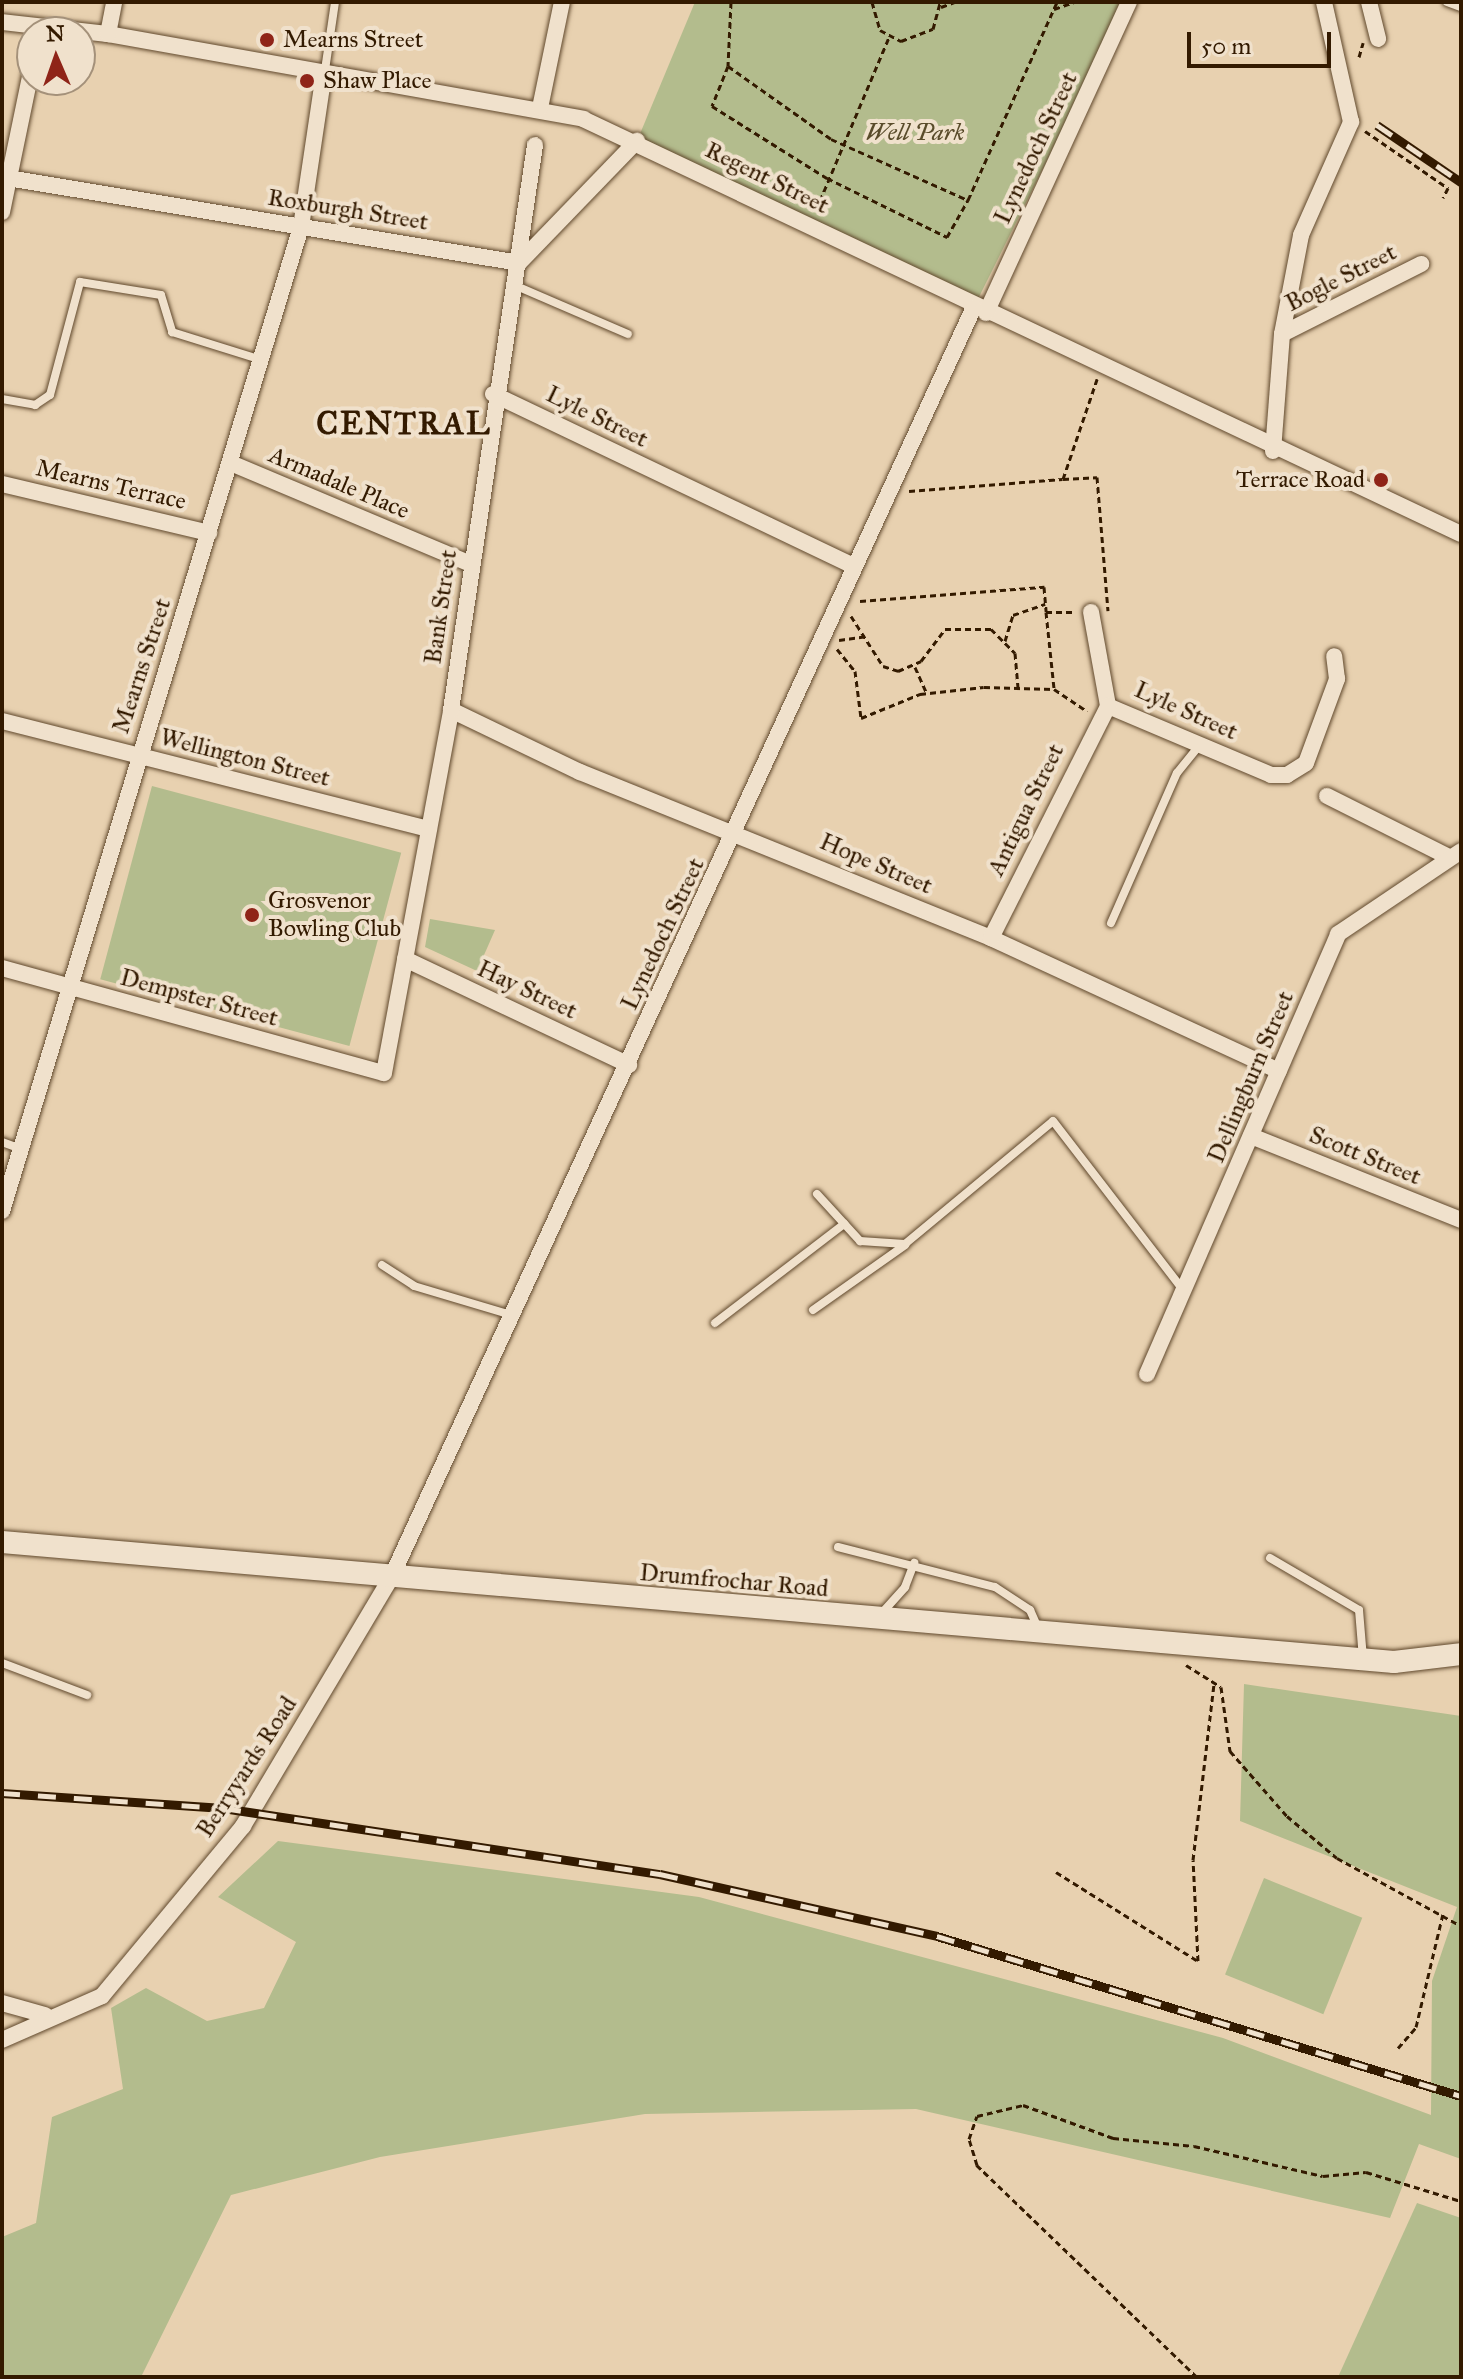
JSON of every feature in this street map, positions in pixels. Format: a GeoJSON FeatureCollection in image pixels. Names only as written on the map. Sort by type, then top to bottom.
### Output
{"type":"FeatureCollection","features":[{"type":"Feature","properties":{"kind":"main road","name":"Drumfrochar Road"},"geometry":{"type":"LineString","coordinates":[[2,1542],[1362,1660],[1461,1654]]}},
{"type":"Feature","properties":{"kind":"street"},"geometry":{"type":"LineString","coordinates":[[108,34],[114,2]]}},
{"type":"Feature","properties":{"kind":"street"},"geometry":{"type":"LineString","coordinates":[[540,108],[562,2]]}},
{"type":"Feature","properties":{"kind":"street","name":"Lynedoch Street"},"geometry":{"type":"LineString","coordinates":[[391,1578],[508,1314],[629,1065],[737,831],[888,492],[1129,2]]}},
{"type":"Feature","properties":{"kind":"street"},"geometry":{"type":"LineString","coordinates":[[1273,451],[1282,334],[1301,235],[1351,122],[1324,2]]}},
{"type":"Feature","properties":{"kind":"street"},"geometry":{"type":"LineString","coordinates":[[1371,7],[1384,37]]}},
{"type":"Feature","properties":{"kind":"street","name":"Regent Street"},"geometry":{"type":"LineString","coordinates":[[96,33],[324,78],[540,108],[637,141],[1273,451],[1461,534]]}},
{"type":"Feature","properties":{"kind":"street","name":"Mearns Street"},"geometry":{"type":"LineString","coordinates":[[2,1211],[138,756],[233,464],[301,227],[324,78]]}},
{"type":"Feature","properties":{"kind":"street"},"geometry":{"type":"LineString","coordinates":[[2,212],[6,178],[25,96]]}},
{"type":"Feature","properties":{"kind":"street"},"geometry":{"type":"LineString","coordinates":[[519,263],[637,141]]}},
{"type":"Feature","properties":{"kind":"street","name":"Bank Street"},"geometry":{"type":"LineString","coordinates":[[384,1073],[451,710],[493,394],[519,263],[535,145]]}},
{"type":"Feature","properties":{"kind":"street","name":"Roxburgh Street"},"geometry":{"type":"LineString","coordinates":[[6,178],[519,263]]}},
{"type":"Feature","properties":{"kind":"street","name":"Bogle Street"},"geometry":{"type":"LineString","coordinates":[[1282,334],[1421,264]]}},
{"type":"Feature","properties":{"kind":"street","name":"Lyle Street"},"geometry":{"type":"LineString","coordinates":[[493,394],[854,566]]}},
{"type":"Feature","properties":{"kind":"street","name":"Armadale Place"},"geometry":{"type":"LineString","coordinates":[[233,464],[471,564]]}},
{"type":"Feature","properties":{"kind":"street","name":"Mearns Terrace"},"geometry":{"type":"LineString","coordinates":[[2,484],[209,533]]}},
{"type":"Feature","properties":{"kind":"street","name":"Lyle Street"},"geometry":{"type":"LineString","coordinates":[[1091,612],[1102,711],[1202,743],[1287,775],[1306,763],[1327,711],[1334,656]]}},
{"type":"Feature","properties":{"kind":"street","name":"Hope Street"},"geometry":{"type":"LineString","coordinates":[[451,710],[580,772],[737,831],[991,938],[1279,1071]]}},
{"type":"Feature","properties":{"kind":"street","name":"Antigua Street"},"geometry":{"type":"LineString","coordinates":[[991,938],[1102,711]]}},
{"type":"Feature","properties":{"kind":"street","name":"Wellington Street"},"geometry":{"type":"LineString","coordinates":[[2,721],[429,829]]}},
{"type":"Feature","properties":{"kind":"street"},"geometry":{"type":"LineString","coordinates":[[1327,796],[1455,854]]}},
{"type":"Feature","properties":{"kind":"street","name":"Dellingburn Street"},"geometry":{"type":"LineString","coordinates":[[1147,1374],[1338,934],[1455,854]]}},
{"type":"Feature","properties":{"kind":"street","name":"Hay Street"},"geometry":{"type":"LineString","coordinates":[[405,959],[629,1065]]}},
{"type":"Feature","properties":{"kind":"street","name":"Dempster Street"},"geometry":{"type":"LineString","coordinates":[[2,968],[384,1073]]}},
{"type":"Feature","properties":{"kind":"street","name":"Scott Street"},"geometry":{"type":"LineString","coordinates":[[1251,1136],[1461,1220]]}},
{"type":"Feature","properties":{"kind":"street","name":"Berryyards Road"},"geometry":{"type":"LineString","coordinates":[[2,2040],[45,2015],[102,1996],[243,1826],[391,1578]]}},
{"type":"Feature","properties":{"kind":"street"},"geometry":{"type":"LineString","coordinates":[[2,2003],[45,2015]]}},
{"type":"Feature","properties":{"kind":"lane"},"geometry":{"type":"LineString","coordinates":[[324,78],[335,2]]}},
{"type":"Feature","properties":{"kind":"lane"},"geometry":{"type":"LineString","coordinates":[[1447,2],[1461,7]]}},
{"type":"Feature","properties":{"kind":"lane"},"geometry":{"type":"LineString","coordinates":[[2,399],[35,405],[50,395],[80,282],[161,295],[172,332],[263,360]]}},
{"type":"Feature","properties":{"kind":"lane"},"geometry":{"type":"LineString","coordinates":[[514,285],[628,334]]}},
{"type":"Feature","properties":{"kind":"lane"},"geometry":{"type":"LineString","coordinates":[[1111,923],[1177,773],[1202,743]]}},
{"type":"Feature","properties":{"kind":"lane"},"geometry":{"type":"LineString","coordinates":[[813,1310],[905,1244],[1053,1121],[1184,1291]]}},
{"type":"Feature","properties":{"kind":"lane"},"geometry":{"type":"LineString","coordinates":[[2,1142],[21,1149]]}},
{"type":"Feature","properties":{"kind":"lane"},"geometry":{"type":"LineString","coordinates":[[817,1194],[860,1241],[905,1244]]}},
{"type":"Feature","properties":{"kind":"lane"},"geometry":{"type":"LineString","coordinates":[[715,1323],[844,1224]]}},
{"type":"Feature","properties":{"kind":"lane"},"geometry":{"type":"LineString","coordinates":[[382,1265],[414,1286],[508,1314]]}},
{"type":"Feature","properties":{"kind":"lane"},"geometry":{"type":"LineString","coordinates":[[838,1547],[914,1563],[995,1587],[1030,1610],[1040,1634]]}},
{"type":"Feature","properties":{"kind":"lane"},"geometry":{"type":"LineString","coordinates":[[1270,1558],[1359,1610],[1362,1660]]}},
{"type":"Feature","properties":{"kind":"lane"},"geometry":{"type":"LineString","coordinates":[[879,1620],[914,1563]]}},
{"type":"Feature","properties":{"kind":"lane"},"geometry":{"type":"LineString","coordinates":[[2,1663],[87,1695]]}},
{"type":"Feature","properties":{"kind":"path"},"geometry":{"type":"LineString","coordinates":[[731,2],[728,66],[712,106],[827,178],[947,237],[968,200],[1057,2]]}},
{"type":"Feature","properties":{"kind":"path"},"geometry":{"type":"LineString","coordinates":[[872,2],[874,19],[889,37]]}},
{"type":"Feature","properties":{"kind":"path"},"geometry":{"type":"LineString","coordinates":[[889,37],[924,37],[941,4],[955,2]]}},
{"type":"Feature","properties":{"kind":"path"},"geometry":{"type":"LineString","coordinates":[[1054,9],[1074,2]]}},
{"type":"Feature","properties":{"kind":"path"},"geometry":{"type":"LineString","coordinates":[[810,226],[840,143],[889,37]]}},
{"type":"Feature","properties":{"kind":"path"},"geometry":{"type":"LineString","coordinates":[[728,66],[840,143],[968,200]]}},
{"type":"Feature","properties":{"kind":"path"},"geometry":{"type":"LineString","coordinates":[[1351,122],[1448,188],[1443,198]]}},
{"type":"Feature","properties":{"kind":"path"},"geometry":{"type":"LineString","coordinates":[[1368,131],[1396,150]]}},
{"type":"Feature","properties":{"kind":"path"},"geometry":{"type":"LineString","coordinates":[[1063,479],[1102,368]]}},
{"type":"Feature","properties":{"kind":"path"},"geometry":{"type":"LineString","coordinates":[[888,492],[1097,477],[1111,611],[1046,612]]}},
{"type":"Feature","properties":{"kind":"path"},"geometry":{"type":"LineString","coordinates":[[838,602],[866,603],[1044,587],[1054,689]]}},
{"type":"Feature","properties":{"kind":"path"},"geometry":{"type":"LineString","coordinates":[[838,602],[867,635],[883,666],[915,667],[954,626],[980,625],[1005,641],[1015,653],[1018,688]]}},
{"type":"Feature","properties":{"kind":"path"},"geometry":{"type":"LineString","coordinates":[[1005,641],[1013,615],[1045,604]]}},
{"type":"Feature","properties":{"kind":"path"},"geometry":{"type":"LineString","coordinates":[[823,639],[847,642],[867,635]]}},
{"type":"Feature","properties":{"kind":"path"},"geometry":{"type":"LineString","coordinates":[[823,639],[851,662],[861,718],[926,693],[1018,688],[1054,689],[1102,711]]}},
{"type":"Feature","properties":{"kind":"path"},"geometry":{"type":"LineString","coordinates":[[915,667],[926,693]]}},
{"type":"Feature","properties":{"kind":"path"},"geometry":{"type":"LineString","coordinates":[[1152,1642],[1214,1683],[1228,1711],[1230,1751],[1287,1816],[1337,1858],[1461,1926]]}},
{"type":"Feature","properties":{"kind":"path"},"geometry":{"type":"LineString","coordinates":[[1056,1872],[1198,1961],[1193,1860],[1214,1683]]}},
{"type":"Feature","properties":{"kind":"path"},"geometry":{"type":"LineString","coordinates":[[1398,2048],[1416,2027],[1443,1914]]}},
{"type":"Feature","properties":{"kind":"path"},"geometry":{"type":"LineString","coordinates":[[1197,2377],[977,2165],[969,2139],[977,2116],[1023,2105],[1113,2138],[1194,2146],[1323,2176],[1366,2172],[1461,2201]]}},
{"type":"Feature","properties":{"kind":"green space","name":"Well Park"},"geometry":{"type":"Polygon","coordinates":[[[695,2],[1126,2],[974,307],[637,141],[695,2]]]}},
{"type":"Feature","properties":{"kind":"green space","name":"Grosvenor Bowling Club"},"geometry":{"type":"Polygon","coordinates":[[[152,786],[401,853],[349,1046],[100,979],[152,786]]]}},
{"type":"Feature","properties":{"kind":"green space"},"geometry":{"type":"Polygon","coordinates":[[[430,919],[495,930],[477,971],[425,947],[430,919]]]}},
{"type":"Feature","properties":{"kind":"green space"},"geometry":{"type":"Polygon","coordinates":[[[1244,1684],[1461,1716],[1461,2159],[1419,2144],[1390,2218],[916,2109],[645,2114],[380,2157],[231,2195],[141,2377],[2,2377],[2,2237],[36,2223],[52,2117],[123,2089],[111,2008],[146,1988],[207,2021],[264,2008],[296,1942],[218,1897],[278,1841],[699,1897],[1223,2038],[1431,2115],[1432,1981],[1457,1907],[1240,1821],[1244,1684]]]}},
{"type":"Feature","properties":{"kind":"green space"},"geometry":{"type":"Polygon","coordinates":[[[1264,1878],[1362,1918],[1323,2014],[1225,1974],[1264,1878]]]}},
{"type":"Feature","properties":{"kind":"green space"},"geometry":{"type":"Polygon","coordinates":[[[1417,2203],[1461,2218],[1461,2377],[1338,2377],[1417,2203]]]}},
{"type":"Feature","properties":{"kind":"railway"},"geometry":{"type":"LineString","coordinates":[[1377,125],[1461,182]]}},
{"type":"Feature","properties":{"kind":"railway"},"geometry":{"type":"LineString","coordinates":[[2,1793],[223,1808],[660,1874],[937,1936],[1461,2096]]}},
{"type":"Feature","properties":{"kind":"place","name":"Mearns Street"},"geometry":{"type":"Point","coordinates":[267,40]}},
{"type":"Feature","properties":{"kind":"place","name":"Shaw Place"},"geometry":{"type":"Point","coordinates":[307,81]}},
{"type":"Feature","properties":{"kind":"place","name":"Terrace Road"},"geometry":{"type":"Point","coordinates":[1381,480]}},
{"type":"Feature","properties":{"kind":"place","name":"Grosvenor Bowling Club"},"geometry":{"type":"Point","coordinates":[252,915]}},
{"type":"Feature","properties":{"kind":"district","name":"CENTRAL"},"geometry":{"type":"Point","coordinates":[404,424]}}]}
